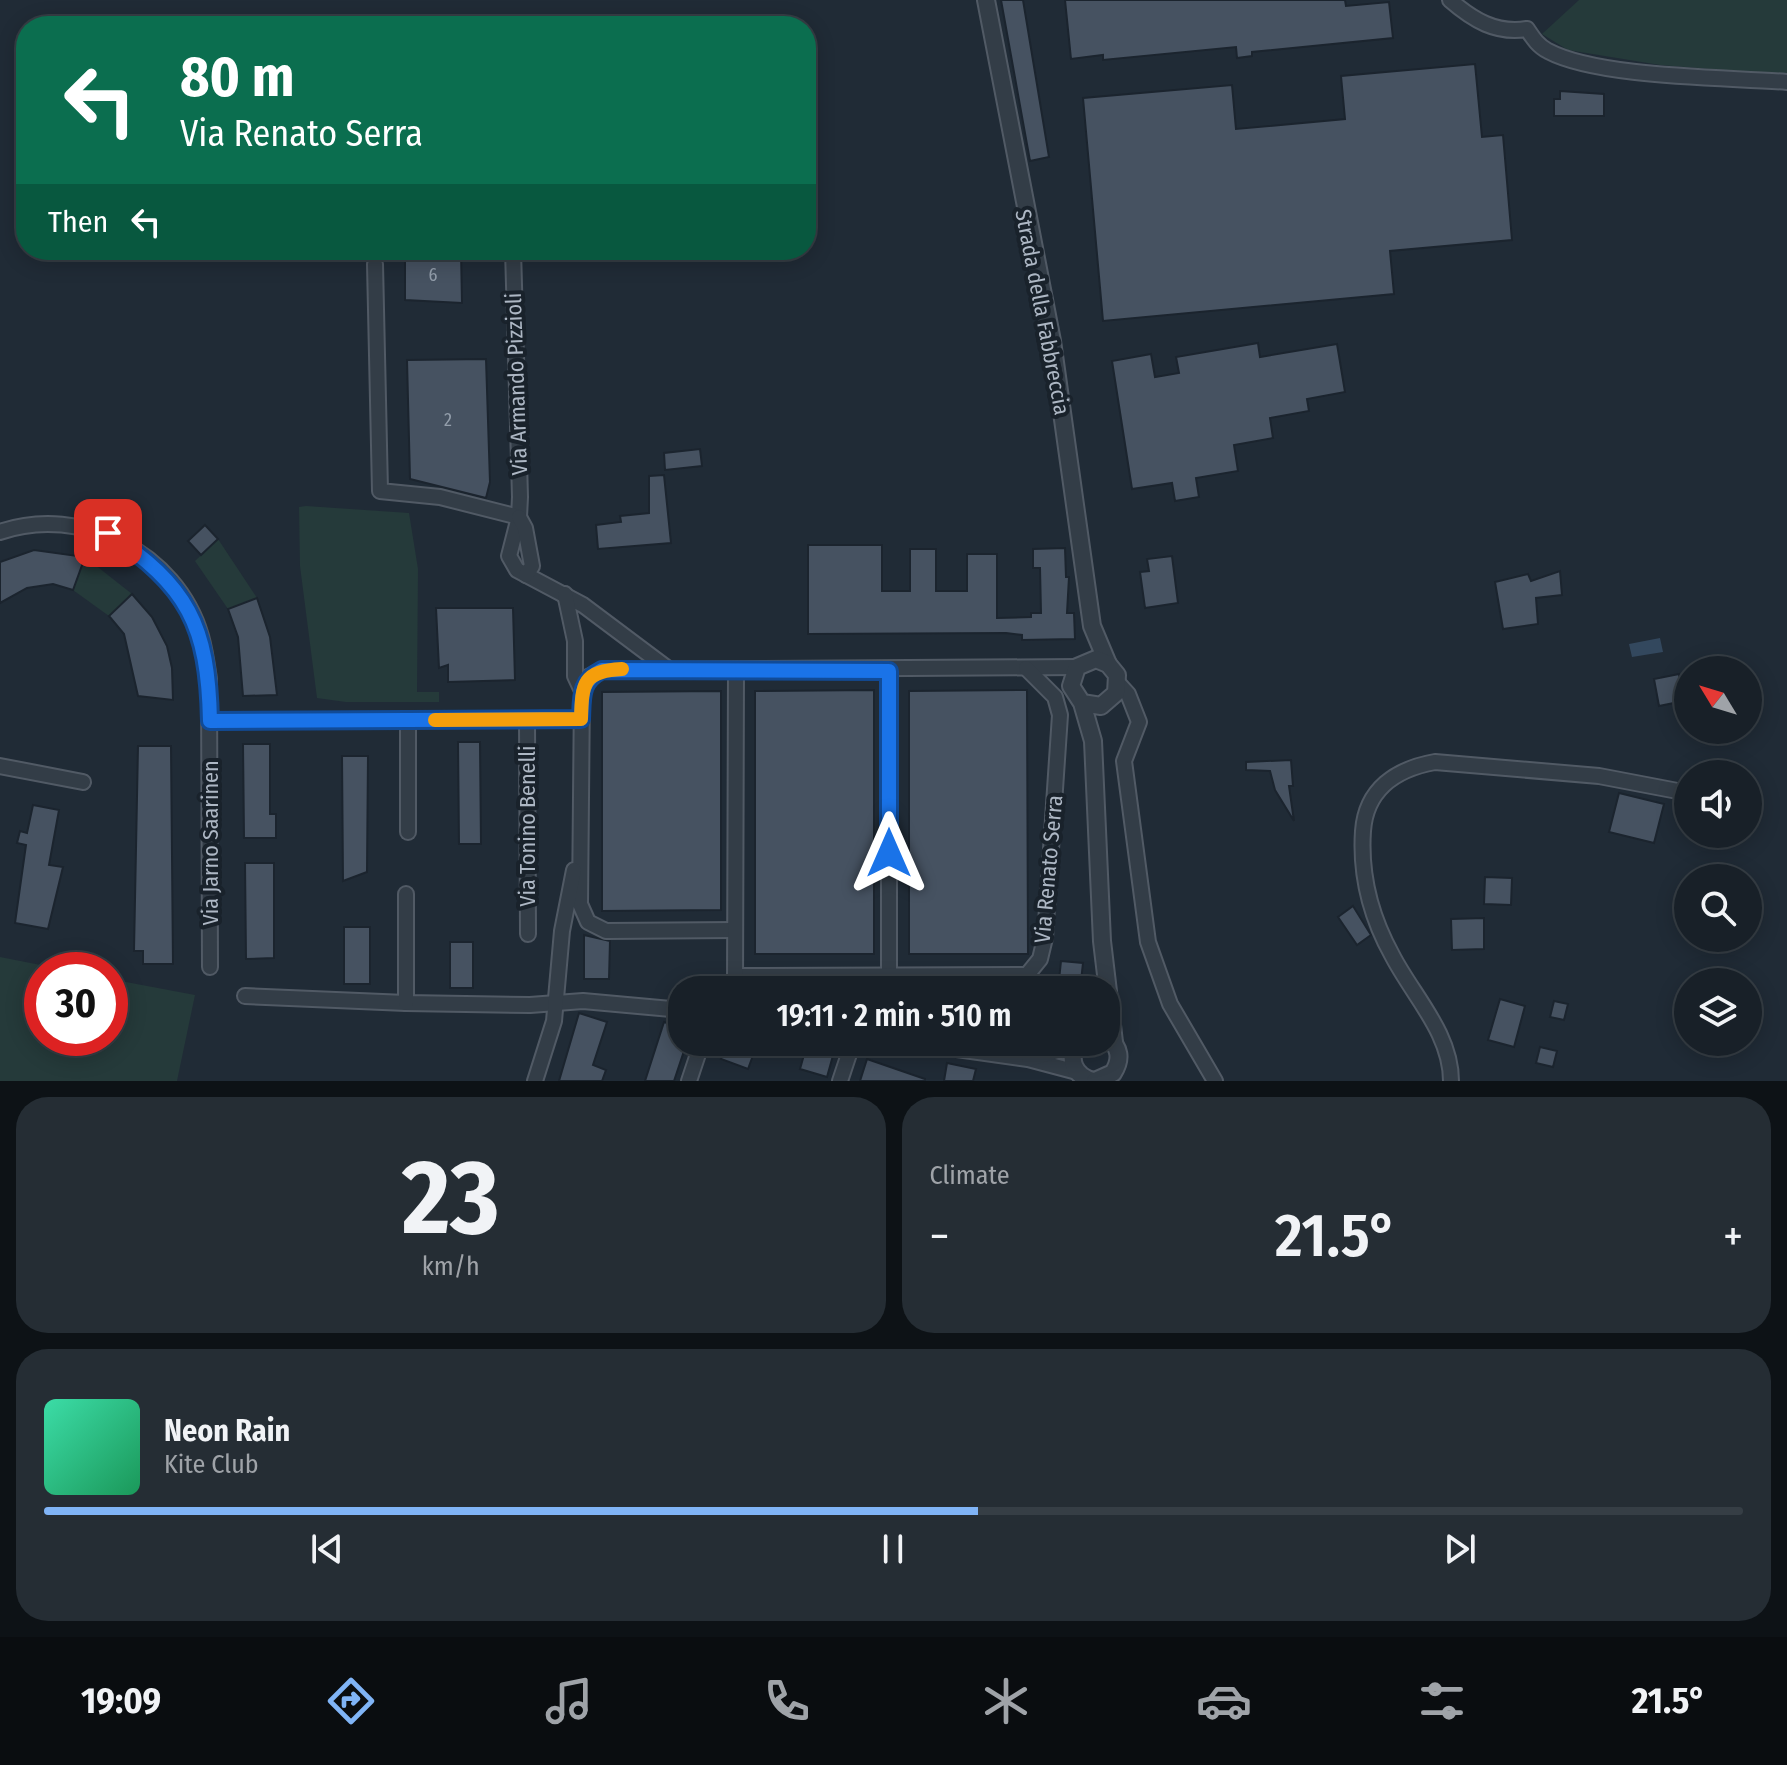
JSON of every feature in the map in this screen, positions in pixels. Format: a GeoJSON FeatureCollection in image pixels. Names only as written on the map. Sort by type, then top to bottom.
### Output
{"type":"FeatureCollection","features":[{"type":"Feature","properties":{"kind":"street","name":"Strada della Fabbreccia"},"geometry":{"type":"LineString","coordinates":[[986,0],[1052,341],[1092,626],[1118,683],[1138,713]]}},
{"type":"Feature","properties":{"kind":"street"},"geometry":{"type":"LineString","coordinates":[[1450,0],[1485,26],[1509,32],[1527,29],[1545,50],[1566,59],[1618,69],[1787,82]]}},
{"type":"Feature","properties":{"kind":"street","name":"Via Armando Pizzioli"},"geometry":{"type":"LineString","coordinates":[[513,260],[519,517],[509,556],[512,565],[526,575],[532,566],[525,528],[519,517]]}},
{"type":"Feature","properties":{"kind":"street"},"geometry":{"type":"LineString","coordinates":[[375,264],[380,491],[440,497],[519,517]]}},
{"type":"Feature","properties":{"kind":"street","name":"Via Jarno Saarinen"},"geometry":{"type":"LineString","coordinates":[[0,532],[22,524],[64,522],[108,533],[149,561],[181,597],[201,634],[209,679],[210,967]]}},
{"type":"Feature","properties":{"kind":"street"},"geometry":{"type":"LineString","coordinates":[[526,575],[565,594],[668,668]]}},
{"type":"Feature","properties":{"kind":"street"},"geometry":{"type":"LineString","coordinates":[[565,594],[575,641],[575,676],[582,691]]}},
{"type":"Feature","properties":{"kind":"street","name":"Strada della Fabbreccia"},"geometry":{"type":"LineString","coordinates":[[1092,626],[1071,686],[1082,703],[1093,741],[1105,976]]}},
{"type":"Feature","properties":{"kind":"street"},"geometry":{"type":"LineString","coordinates":[[735,930],[606,931],[588,922],[580,904],[581,719],[582,691],[588,677],[602,670],[668,668],[889,671],[1080,665],[1096,659],[1108,664]]}},
{"type":"Feature","properties":{"kind":"street","name":"Via Renato Serra"},"geometry":{"type":"LineString","coordinates":[[870,976],[1027,975],[1040,959],[1045,938],[1060,715],[1055,697],[1026,668]]}},
{"type":"Feature","properties":{"kind":"street","name":"Via Renato Serra"},"geometry":{"type":"LineString","coordinates":[[735,976],[736,670]]}},
{"type":"Feature","properties":{"kind":"street"},"geometry":{"type":"LineString","coordinates":[[889,671],[889,975]]}},
{"type":"Feature","properties":{"kind":"street","name":"Strada della Fabbreccia"},"geometry":{"type":"LineString","coordinates":[[1093,741],[1105,704],[1118,683]]}},
{"type":"Feature","properties":{"kind":"street"},"geometry":{"type":"LineString","coordinates":[[1082,703],[1105,704],[1138,713],[1139,722],[1124,761],[1148,942],[1170,1004],[1215,1081]]}},
{"type":"Feature","properties":{"kind":"street","name":"Via Tonino Benelli"},"geometry":{"type":"LineString","coordinates":[[527,719],[528,934]]}},
{"type":"Feature","properties":{"kind":"street","name":"Via Tonino Benelli"},"geometry":{"type":"LineString","coordinates":[[210,721],[581,719]]}},
{"type":"Feature","properties":{"kind":"street"},"geometry":{"type":"LineString","coordinates":[[408,720],[408,832]]}},
{"type":"Feature","properties":{"kind":"street"},"geometry":{"type":"LineString","coordinates":[[1451,1081],[1451,1067],[1441,1035],[1392,957],[1375,921],[1362,849],[1364,820],[1372,798],[1386,781],[1410,767],[1435,762],[1599,776],[1674,790]]}},
{"type":"Feature","properties":{"kind":"street"},"geometry":{"type":"LineString","coordinates":[[0,766],[83,782]]}},
{"type":"Feature","properties":{"kind":"street"},"geometry":{"type":"LineString","coordinates":[[535,1081],[554,1021],[562,931],[581,841]]}},
{"type":"Feature","properties":{"kind":"street"},"geometry":{"type":"LineString","coordinates":[[406,894],[406,1003]]}},
{"type":"Feature","properties":{"kind":"street"},"geometry":{"type":"LineString","coordinates":[[245,996],[406,1003],[609,1002],[668,1008]]}},
{"type":"Feature","properties":{"kind":"street"},"geometry":{"type":"LineString","coordinates":[[689,1081],[697,1056]]}},
{"type":"Feature","properties":{"kind":"street"},"geometry":{"type":"LineString","coordinates":[[840,1081],[848,1056]]}},
{"type":"Feature","properties":{"kind":"street"},"geometry":{"type":"LineString","coordinates":[[1007,1056],[1077,1072],[1094,1081],[1119,1074]]}},
{"type":"Feature","properties":{"kind":"street"},"geometry":{"type":"LineString","coordinates":[[1028,1059],[1038,1056]]}},
{"type":"Feature","properties":{"kind":"street"},"geometry":{"type":"LineString","coordinates":[[1073,1056],[1077,1072]]}},
{"type":"Feature","properties":{"kind":"green space"},"geometry":{"type":"Polygon","coordinates":[[[1579,0],[1787,0],[1787,75],[1660,65],[1568,50],[1542,34],[1579,0]]]}},
{"type":"Feature","properties":{"kind":"green space"},"geometry":{"type":"Polygon","coordinates":[[[299,507],[409,513],[418,569],[417,692],[439,692],[439,702],[346,702],[317,698],[300,566],[299,507]]]}},
{"type":"Feature","properties":{"kind":"green space"},"geometry":{"type":"Polygon","coordinates":[[[218,539],[257,598],[228,609],[195,561],[218,539]]]}},
{"type":"Feature","properties":{"kind":"green space"},"geometry":{"type":"Polygon","coordinates":[[[85,557],[132,594],[109,616],[73,590],[85,557]]]}},
{"type":"Feature","properties":{"kind":"green space"},"geometry":{"type":"Polygon","coordinates":[[[0,957],[24,962],[24,1056],[128,1056],[128,982],[195,995],[177,1081],[0,1081],[0,957]]]}},
{"type":"Feature","properties":{"kind":"water"},"geometry":{"type":"Polygon","coordinates":[[[1660,638],[1663,652],[1632,657],[1629,644],[1660,638]]]}},
{"type":"Feature","properties":{"kind":"building"},"geometry":{"type":"Polygon","coordinates":[[[1001,0],[1023,0],[1049,157],[1030,161],[1001,0]]]}},
{"type":"Feature","properties":{"kind":"building"},"geometry":{"type":"Polygon","coordinates":[[[1065,0],[1345,0],[1346,6],[1389,2],[1393,38],[1252,52],[1252,56],[1237,58],[1236,47],[1103,60],[1103,55],[1071,59],[1065,0]]]}},
{"type":"Feature","properties":{"kind":"building"},"geometry":{"type":"Polygon","coordinates":[[[1475,64],[1482,137],[1503,135],[1512,240],[1390,251],[1394,294],[1103,321],[1083,98],[1232,85],[1236,129],[1345,119],[1341,76],[1475,64]]]}},
{"type":"Feature","properties":{"kind":"building"},"geometry":{"type":"Polygon","coordinates":[[[1560,91],[1604,94],[1604,116],[1554,116],[1554,99],[1560,99],[1560,91]]]}},
{"type":"Feature","properties":{"kind":"building"},"geometry":{"type":"Polygon","coordinates":[[[405,260],[461,260],[462,303],[405,300],[405,260]]]}},
{"type":"Feature","properties":{"kind":"building"},"geometry":{"type":"Polygon","coordinates":[[[1258,343],[1260,357],[1337,344],[1345,392],[1307,399],[1309,411],[1270,418],[1273,438],[1234,445],[1238,471],[1196,478],[1199,497],[1175,501],[1172,483],[1132,489],[1112,361],[1151,354],[1155,377],[1179,373],[1176,357],[1258,343]]]}},
{"type":"Feature","properties":{"kind":"building"},"geometry":{"type":"Polygon","coordinates":[[[486,359],[490,482],[486,498],[410,479],[407,360],[486,359]]]}},
{"type":"Feature","properties":{"kind":"building"},"geometry":{"type":"Polygon","coordinates":[[[700,449],[702,466],[665,470],[664,453],[700,449]]]}},
{"type":"Feature","properties":{"kind":"building"},"geometry":{"type":"Polygon","coordinates":[[[664,475],[671,543],[598,549],[596,525],[621,522],[620,516],[649,513],[649,476],[664,475]]]}},
{"type":"Feature","properties":{"kind":"building"},"geometry":{"type":"Polygon","coordinates":[[[205,525],[218,539],[201,555],[188,541],[205,525]]]}},
{"type":"Feature","properties":{"kind":"building"},"geometry":{"type":"Polygon","coordinates":[[[808,545],[882,545],[882,591],[910,591],[910,549],[936,549],[936,591],[967,591],[967,554],[997,554],[997,618],[1031,617],[1031,613],[1041,613],[1040,568],[1033,568],[1033,549],[1065,548],[1066,577],[1069,577],[1067,613],[1074,613],[1075,639],[1022,640],[1022,635],[1006,633],[808,634],[808,545]]]}},
{"type":"Feature","properties":{"kind":"building"},"geometry":{"type":"Polygon","coordinates":[[[34,550],[85,557],[73,590],[53,584],[27,588],[0,603],[0,562],[34,550]]]}},
{"type":"Feature","properties":{"kind":"building"},"geometry":{"type":"Polygon","coordinates":[[[1172,556],[1178,603],[1145,608],[1140,572],[1149,571],[1147,559],[1172,556]]]}},
{"type":"Feature","properties":{"kind":"building"},"geometry":{"type":"Polygon","coordinates":[[[1560,571],[1562,595],[1536,598],[1538,624],[1503,629],[1495,582],[1528,574],[1531,581],[1560,571]]]}},
{"type":"Feature","properties":{"kind":"building"},"geometry":{"type":"Polygon","coordinates":[[[132,594],[152,617],[167,646],[172,668],[173,700],[138,696],[124,634],[109,616],[132,594]]]}},
{"type":"Feature","properties":{"kind":"building"},"geometry":{"type":"Polygon","coordinates":[[[257,598],[270,637],[277,695],[243,696],[238,637],[228,609],[257,598]]]}},
{"type":"Feature","properties":{"kind":"building"},"geometry":{"type":"Polygon","coordinates":[[[436,608],[513,608],[515,680],[448,682],[448,665],[439,668],[436,608]]]}},
{"type":"Feature","properties":{"kind":"building"},"geometry":{"type":"Polygon","coordinates":[[[1674,675],[1674,703],[1659,706],[1654,679],[1674,675]]]}},
{"type":"Feature","properties":{"kind":"building"},"geometry":{"type":"Polygon","coordinates":[[[874,690],[874,954],[755,954],[755,691],[874,690]]]}},
{"type":"Feature","properties":{"kind":"building"},"geometry":{"type":"Polygon","coordinates":[[[1027,690],[1028,954],[909,954],[909,691],[1027,690]]]}},
{"type":"Feature","properties":{"kind":"building"},"geometry":{"type":"Polygon","coordinates":[[[721,691],[721,910],[602,911],[602,692],[721,691]]]}},
{"type":"Feature","properties":{"kind":"building"},"geometry":{"type":"Polygon","coordinates":[[[458,742],[480,742],[481,844],[459,844],[458,742]]]}},
{"type":"Feature","properties":{"kind":"building"},"geometry":{"type":"Polygon","coordinates":[[[243,744],[270,744],[270,814],[276,814],[276,838],[244,838],[243,744]]]}},
{"type":"Feature","properties":{"kind":"building"},"geometry":{"type":"Polygon","coordinates":[[[138,746],[171,746],[173,964],[143,964],[143,951],[134,951],[138,746]]]}},
{"type":"Feature","properties":{"kind":"building"},"geometry":{"type":"Polygon","coordinates":[[[342,756],[368,756],[367,872],[343,881],[342,756]]]}},
{"type":"Feature","properties":{"kind":"building"},"geometry":{"type":"Polygon","coordinates":[[[1291,760],[1293,786],[1289,786],[1294,821],[1275,790],[1270,771],[1246,770],[1246,762],[1291,760]]]}},
{"type":"Feature","properties":{"kind":"building"},"geometry":{"type":"Polygon","coordinates":[[[1619,793],[1664,804],[1654,843],[1609,832],[1619,793]]]}},
{"type":"Feature","properties":{"kind":"building"},"geometry":{"type":"Polygon","coordinates":[[[33,805],[59,810],[49,865],[63,867],[48,929],[15,923],[26,845],[17,843],[20,831],[27,833],[33,805]]]}},
{"type":"Feature","properties":{"kind":"building"},"geometry":{"type":"Polygon","coordinates":[[[245,863],[274,863],[274,958],[246,959],[245,863]]]}},
{"type":"Feature","properties":{"kind":"building"},"geometry":{"type":"Polygon","coordinates":[[[1485,877],[1512,878],[1511,905],[1484,904],[1485,877]]]}},
{"type":"Feature","properties":{"kind":"building"},"geometry":{"type":"Polygon","coordinates":[[[1353,906],[1371,935],[1357,945],[1338,917],[1353,906]]]}},
{"type":"Feature","properties":{"kind":"building"},"geometry":{"type":"Polygon","coordinates":[[[1484,918],[1484,949],[1452,950],[1451,919],[1484,918]]]}},
{"type":"Feature","properties":{"kind":"building"},"geometry":{"type":"Polygon","coordinates":[[[344,927],[370,927],[370,984],[344,984],[344,927]]]}},
{"type":"Feature","properties":{"kind":"building"},"geometry":{"type":"Polygon","coordinates":[[[584,935],[610,941],[609,979],[584,979],[584,935]]]}},
{"type":"Feature","properties":{"kind":"building"},"geometry":{"type":"Polygon","coordinates":[[[450,942],[473,942],[473,988],[450,988],[450,942]]]}},
{"type":"Feature","properties":{"kind":"building"},"geometry":{"type":"Polygon","coordinates":[[[1061,961],[1083,963],[1082,976],[1059,976],[1061,961]]]}},
{"type":"Feature","properties":{"kind":"building"},"geometry":{"type":"Polygon","coordinates":[[[1500,999],[1525,1006],[1514,1047],[1488,1040],[1500,999]]]}},
{"type":"Feature","properties":{"kind":"building"},"geometry":{"type":"Polygon","coordinates":[[[1554,1001],[1568,1004],[1564,1020],[1550,1017],[1554,1001]]]}},
{"type":"Feature","properties":{"kind":"building"},"geometry":{"type":"Polygon","coordinates":[[[579,1013],[607,1022],[593,1065],[606,1070],[602,1081],[559,1081],[579,1013]]]}},
{"type":"Feature","properties":{"kind":"building"},"geometry":{"type":"Polygon","coordinates":[[[664,1022],[668,1023],[668,1056],[682,1056],[674,1081],[645,1081],[664,1022]]]}},
{"type":"Feature","properties":{"kind":"building"},"geometry":{"type":"Polygon","coordinates":[[[1540,1047],[1557,1051],[1553,1067],[1536,1063],[1540,1047]]]}},
{"type":"Feature","properties":{"kind":"building"},"geometry":{"type":"Polygon","coordinates":[[[722,1056],[753,1056],[748,1069],[721,1059],[722,1056]]]}},
{"type":"Feature","properties":{"kind":"building"},"geometry":{"type":"Polygon","coordinates":[[[804,1056],[833,1056],[827,1077],[800,1069],[804,1056]]]}},
{"type":"Feature","properties":{"kind":"building"},"geometry":{"type":"Polygon","coordinates":[[[867,1059],[925,1079],[925,1081],[860,1081],[867,1059]]]}},
{"type":"Feature","properties":{"kind":"building"},"geometry":{"type":"Polygon","coordinates":[[[947,1063],[976,1069],[973,1081],[944,1081],[947,1063]]]}},
{"type":"Feature","properties":{"kind":"slow traffic"},"geometry":{"type":"LineString","coordinates":[[435,720],[581,719],[582,691],[588,677],[602,670],[622,669]]}},
{"type":"Feature","properties":{"kind":"route"},"geometry":{"type":"LineString","coordinates":[[108,533],[149,561],[181,597],[201,634],[209,679],[210,721],[581,719],[582,691],[588,677],[602,670],[889,671],[889,853]]}}]}
